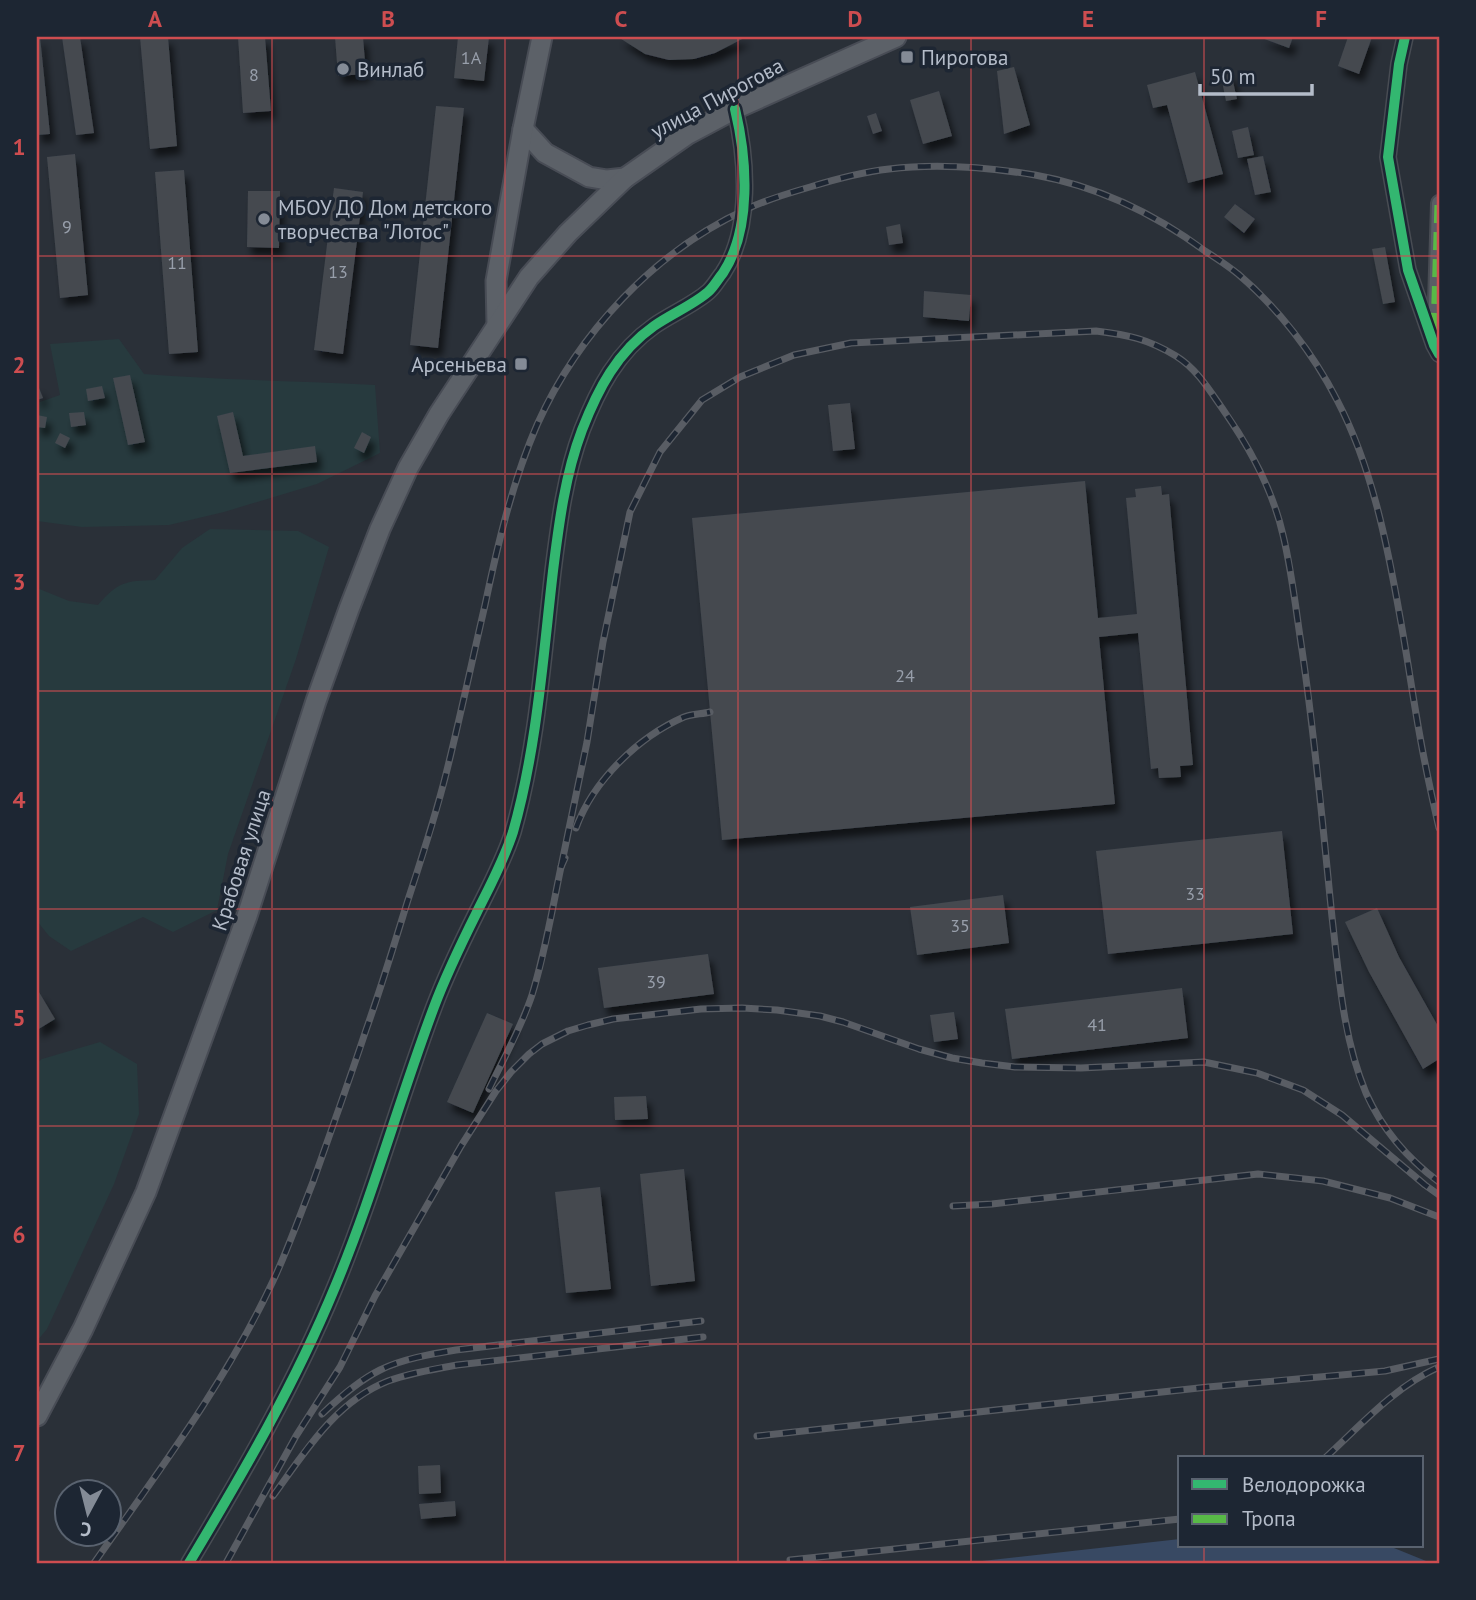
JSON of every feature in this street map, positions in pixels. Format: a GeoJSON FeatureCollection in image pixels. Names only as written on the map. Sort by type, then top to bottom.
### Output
{"type":"FeatureCollection","features":[{"type":"Feature","properties":{"kind":"main road"},"geometry":{"type":"LineString","coordinates":[[497,324],[496,281],[542,37]]}},
{"type":"Feature","properties":{"kind":"main road","name":"улица Пирогова"},"geometry":{"type":"LineString","coordinates":[[497,324],[530,277],[568,233],[625,178],[688,134],[735,109],[896,37]]}},
{"type":"Feature","properties":{"kind":"main road"},"geometry":{"type":"LineString","coordinates":[[523,129],[545,153],[589,177],[607,180],[625,178]]}},
{"type":"Feature","properties":{"kind":"main road","name":"Крабовая улица"},"geometry":{"type":"LineString","coordinates":[[37,1416],[83,1329],[146,1192],[247,916],[316,701],[380,529],[408,467],[497,324]]}},
{"type":"Feature","properties":{"kind":"street"},"geometry":{"type":"LineString","coordinates":[[1405,37],[1399,64],[1388,158],[1408,270],[1437,349]]}},
{"type":"Feature","properties":{"kind":"street"},"geometry":{"type":"LineString","coordinates":[[189,1563],[274,1419],[334,1290],[437,998],[453,959],[500,866],[512,833],[533,736],[560,515],[570,463],[593,403],[608,374],[626,350],[652,327],[708,293],[727,267],[734,252],[743,211],[744,159],[735,109]]}},
{"type":"Feature","properties":{"kind":"street"},"geometry":{"type":"LineString","coordinates":[[1437,349],[1439,203]]}},
{"type":"Feature","properties":{"kind":"green space"},"geometry":{"type":"Polygon","coordinates":[[[119,339],[144,374],[375,385],[380,453],[317,484],[224,512],[169,525],[82,527],[37,521],[37,403],[60,395],[50,344],[119,339]]]}},
{"type":"Feature","properties":{"kind":"green space"},"geometry":{"type":"Polygon","coordinates":[[[210,529],[298,531],[329,547],[296,659],[228,854],[217,910],[173,932],[143,917],[71,951],[49,936],[37,921],[37,588],[69,601],[98,605],[123,584],[155,580],[182,548],[210,529]]]}},
{"type":"Feature","properties":{"kind":"green space"},"geometry":{"type":"Polygon","coordinates":[[[100,1042],[137,1064],[139,1114],[114,1184],[47,1329],[37,1341],[37,1063],[42,1059],[100,1042]]]}},
{"type":"Feature","properties":{"kind":"water"},"geometry":{"type":"Polygon","coordinates":[[[1178,1539],[1178,1548],[1394,1548],[1431,1563],[964,1563],[1178,1539]]]}},
{"type":"Feature","properties":{"kind":"building"},"geometry":{"type":"Polygon","coordinates":[[[37,37],[40,37],[50,134],[37,135],[37,37]]]}},
{"type":"Feature","properties":{"kind":"building"},"geometry":{"type":"Polygon","coordinates":[[[62,37],[80,37],[94,133],[76,135],[62,37]]]}},
{"type":"Feature","properties":{"kind":"building"},"geometry":{"type":"Polygon","coordinates":[[[140,37],[168,37],[177,146],[150,149],[140,37]]]}},
{"type":"Feature","properties":{"kind":"building"},"geometry":{"type":"Polygon","coordinates":[[[238,37],[265,37],[271,111],[243,113],[238,37]]]}},
{"type":"Feature","properties":{"kind":"building"},"geometry":{"type":"Polygon","coordinates":[[[335,37],[363,37],[366,74],[338,76],[335,37]]]}},
{"type":"Feature","properties":{"kind":"building"},"geometry":{"type":"Polygon","coordinates":[[[458,37],[489,37],[484,81],[454,78],[458,37]]]}},
{"type":"Feature","properties":{"kind":"building"},"geometry":{"type":"Polygon","coordinates":[[[618,37],[746,37],[715,53],[694,59],[669,60],[645,54],[618,37]]]}},
{"type":"Feature","properties":{"kind":"building"},"geometry":{"type":"Polygon","coordinates":[[[1259,37],[1293,37],[1289,48],[1259,37]]]}},
{"type":"Feature","properties":{"kind":"building"},"geometry":{"type":"Polygon","coordinates":[[[1348,37],[1372,37],[1359,74],[1338,66],[1348,37]]]}},
{"type":"Feature","properties":{"kind":"building"},"geometry":{"type":"Polygon","coordinates":[[[1014,67],[1030,125],[1004,134],[997,71],[1014,67]]]}},
{"type":"Feature","properties":{"kind":"building"},"geometry":{"type":"Polygon","coordinates":[[[1195,72],[1223,174],[1188,183],[1167,105],[1153,108],[1147,85],[1195,72]]]}},
{"type":"Feature","properties":{"kind":"building"},"geometry":{"type":"Polygon","coordinates":[[[1231,73],[1237,99],[1226,101],[1221,76],[1231,73]]]}},
{"type":"Feature","properties":{"kind":"building"},"geometry":{"type":"Polygon","coordinates":[[[939,91],[952,136],[923,144],[910,100],[939,91]]]}},
{"type":"Feature","properties":{"kind":"building"},"geometry":{"type":"Polygon","coordinates":[[[436,106],[464,108],[438,348],[410,345],[436,106]]]}},
{"type":"Feature","properties":{"kind":"building"},"geometry":{"type":"Polygon","coordinates":[[[876,113],[882,131],[873,134],[867,116],[876,113]]]}},
{"type":"Feature","properties":{"kind":"building"},"geometry":{"type":"Polygon","coordinates":[[[1248,127],[1254,155],[1238,158],[1232,131],[1248,127]]]}},
{"type":"Feature","properties":{"kind":"building"},"geometry":{"type":"Polygon","coordinates":[[[75,154],[88,295],[60,298],[47,157],[75,154]]]}},
{"type":"Feature","properties":{"kind":"building"},"geometry":{"type":"Polygon","coordinates":[[[1263,156],[1271,192],[1255,195],[1247,159],[1263,156]]]}},
{"type":"Feature","properties":{"kind":"building"},"geometry":{"type":"Polygon","coordinates":[[[184,170],[198,352],[169,354],[155,172],[184,170]]]}},
{"type":"Feature","properties":{"kind":"building"},"geometry":{"type":"Polygon","coordinates":[[[334,188],[363,192],[343,354],[314,350],[334,188]]]}},
{"type":"Feature","properties":{"kind":"building","name":"МБОУ ДО Дом детского творчества \"Лотос\""},"geometry":{"type":"Polygon","coordinates":[[[248,191],[280,191],[279,248],[247,247],[248,191]]]}},
{"type":"Feature","properties":{"kind":"building"},"geometry":{"type":"Polygon","coordinates":[[[1235,204],[1255,219],[1244,233],[1224,217],[1235,204]]]}},
{"type":"Feature","properties":{"kind":"building"},"geometry":{"type":"Polygon","coordinates":[[[900,224],[903,243],[889,245],[886,227],[900,224]]]}},
{"type":"Feature","properties":{"kind":"building"},"geometry":{"type":"Polygon","coordinates":[[[1385,247],[1395,302],[1383,304],[1372,249],[1385,247]]]}},
{"type":"Feature","properties":{"kind":"building"},"geometry":{"type":"Polygon","coordinates":[[[924,291],[971,295],[969,321],[923,317],[924,291]]]}},
{"type":"Feature","properties":{"kind":"building"},"geometry":{"type":"Polygon","coordinates":[[[130,375],[145,442],[128,445],[113,378],[130,375]]]}},
{"type":"Feature","properties":{"kind":"building"},"geometry":{"type":"Polygon","coordinates":[[[37,383],[43,398],[37,400],[37,383]]]}},
{"type":"Feature","properties":{"kind":"building"},"geometry":{"type":"Polygon","coordinates":[[[102,386],[105,398],[88,401],[86,389],[102,386]]]}},
{"type":"Feature","properties":{"kind":"building"},"geometry":{"type":"Polygon","coordinates":[[[850,403],[855,449],[833,451],[828,405],[850,403]]]}},
{"type":"Feature","properties":{"kind":"building"},"geometry":{"type":"Polygon","coordinates":[[[84,412],[86,425],[71,427],[69,413],[84,412]]]}},
{"type":"Feature","properties":{"kind":"building"},"geometry":{"type":"Polygon","coordinates":[[[233,412],[243,456],[315,446],[317,462],[230,473],[217,416],[233,412]]]}},
{"type":"Feature","properties":{"kind":"building"},"geometry":{"type":"Polygon","coordinates":[[[37,415],[47,417],[45,428],[37,427],[37,415]]]}},
{"type":"Feature","properties":{"kind":"building"},"geometry":{"type":"Polygon","coordinates":[[[362,432],[371,437],[364,453],[354,448],[362,432]]]}},
{"type":"Feature","properties":{"kind":"building"},"geometry":{"type":"Polygon","coordinates":[[[60,433],[70,438],[65,448],[55,443],[60,433]]]}},
{"type":"Feature","properties":{"kind":"building"},"geometry":{"type":"Polygon","coordinates":[[[1085,481],[1098,618],[1137,614],[1126,498],[1136,497],[1135,489],[1161,486],[1162,495],[1169,494],[1193,765],[1180,766],[1181,777],[1159,778],[1158,768],[1151,769],[1138,633],[1099,637],[1115,804],[722,840],[692,518],[1085,481]]]}},
{"type":"Feature","properties":{"kind":"building"},"geometry":{"type":"Polygon","coordinates":[[[1282,831],[1293,934],[1108,954],[1096,851],[1282,831]]]}},
{"type":"Feature","properties":{"kind":"building"},"geometry":{"type":"Polygon","coordinates":[[[1003,895],[1009,943],[917,955],[910,907],[1003,895]]]}},
{"type":"Feature","properties":{"kind":"building"},"geometry":{"type":"Polygon","coordinates":[[[1377,908],[1399,957],[1439,1028],[1439,1059],[1423,1069],[1369,972],[1345,922],[1377,908]]]}},
{"type":"Feature","properties":{"kind":"building"},"geometry":{"type":"Polygon","coordinates":[[[708,954],[714,994],[604,1008],[598,968],[708,954]]]}},
{"type":"Feature","properties":{"kind":"building"},"geometry":{"type":"Polygon","coordinates":[[[1182,988],[1188,1038],[1012,1059],[1005,1009],[1182,988]]]}},
{"type":"Feature","properties":{"kind":"building"},"geometry":{"type":"Polygon","coordinates":[[[39,992],[55,1019],[37,1030],[37,993],[39,992]]]}},
{"type":"Feature","properties":{"kind":"building"},"geometry":{"type":"Polygon","coordinates":[[[954,1012],[958,1039],[934,1042],[930,1015],[954,1012]]]}},
{"type":"Feature","properties":{"kind":"building"},"geometry":{"type":"Polygon","coordinates":[[[487,1013],[513,1024],[473,1113],[447,1102],[487,1013]]]}},
{"type":"Feature","properties":{"kind":"building"},"geometry":{"type":"Polygon","coordinates":[[[646,1096],[648,1119],[615,1120],[614,1097],[646,1096]]]}},
{"type":"Feature","properties":{"kind":"building"},"geometry":{"type":"Polygon","coordinates":[[[684,1169],[695,1281],[651,1286],[640,1174],[684,1169]]]}},
{"type":"Feature","properties":{"kind":"building"},"geometry":{"type":"Polygon","coordinates":[[[600,1187],[611,1289],[566,1293],[555,1192],[600,1187]]]}},
{"type":"Feature","properties":{"kind":"building"},"geometry":{"type":"Polygon","coordinates":[[[440,1465],[441,1493],[419,1494],[418,1466],[440,1465]]]}},
{"type":"Feature","properties":{"kind":"building"},"geometry":{"type":"Polygon","coordinates":[[[455,1501],[456,1516],[421,1519],[419,1504],[455,1501]]]}},
{"type":"Feature","properties":{"kind":"railway"},"geometry":{"type":"LineString","coordinates":[[94,1563],[213,1391],[273,1281],[294,1232],[372,1014],[433,823],[506,513],[537,425],[574,358],[597,327],[651,272],[713,227],[771,199],[859,174],[926,166],[981,168],[1035,175],[1103,194],[1166,225],[1238,274],[1281,316],[1306,348],[1337,400],[1360,452],[1390,561],[1421,745],[1439,828]]}},
{"type":"Feature","properties":{"kind":"railway"},"geometry":{"type":"LineString","coordinates":[[561,867],[630,512],[660,452],[702,400],[740,377],[794,355],[851,343],[1096,331],[1147,342],[1184,361],[1203,381],[1260,470],[1279,519],[1296,606],[1307,683],[1340,985],[1352,1051],[1366,1093],[1380,1119],[1406,1153],[1439,1182]]}},
{"type":"Feature","properties":{"kind":"railway"},"geometry":{"type":"LineString","coordinates":[[576,828],[606,777],[634,749],[650,736],[684,717],[710,712]]}},
{"type":"Feature","properties":{"kind":"railway"},"geometry":{"type":"LineString","coordinates":[[489,1089],[518,1031],[532,995],[565,858]]}},
{"type":"Feature","properties":{"kind":"railway"},"geometry":{"type":"LineString","coordinates":[[226,1563],[296,1436],[340,1367],[375,1296],[461,1146],[496,1091],[529,1054],[568,1031],[613,1019],[701,1009],[742,1008],[820,1016],[952,1058],[1015,1067],[1081,1068],[1204,1062],[1257,1073],[1303,1090],[1342,1115],[1439,1195]]}},
{"type":"Feature","properties":{"kind":"railway"},"geometry":{"type":"LineString","coordinates":[[953,1206],[1258,1174],[1323,1181],[1390,1198],[1439,1217]]}},
{"type":"Feature","properties":{"kind":"railway"},"geometry":{"type":"LineString","coordinates":[[322,1414],[372,1374],[417,1357],[701,1321]]}},
{"type":"Feature","properties":{"kind":"railway"},"geometry":{"type":"LineString","coordinates":[[273,1496],[309,1446],[337,1415],[369,1390],[388,1381],[413,1373],[457,1365],[703,1337]]}},
{"type":"Feature","properties":{"kind":"railway"},"geometry":{"type":"LineString","coordinates":[[757,1436],[1208,1387],[1385,1371],[1439,1359]]}},
{"type":"Feature","properties":{"kind":"railway"},"geometry":{"type":"LineString","coordinates":[[1327,1456],[1393,1396],[1439,1367]]}},
{"type":"Feature","properties":{"kind":"railway"},"geometry":{"type":"LineString","coordinates":[[790,1560],[1178,1519]]}},
{"type":"Feature","properties":{"kind":"marked path"},"geometry":{"type":"LineString","coordinates":[[1435,331],[1439,203]]}},
{"type":"Feature","properties":{"kind":"cycle path"},"geometry":{"type":"LineString","coordinates":[[1405,37],[1399,64],[1388,157],[1408,270],[1439,354]]}},
{"type":"Feature","properties":{"kind":"cycle path"},"geometry":{"type":"LineString","coordinates":[[189,1563],[267,1428],[335,1287],[362,1218],[439,995],[513,832],[534,735],[563,499],[576,447],[588,415],[610,372],[629,347],[654,326],[708,292],[723,273],[732,255],[739,236],[744,193],[742,150],[735,109]]}},
{"type":"Feature","properties":{"kind":"place","name":"Пирогова"},"geometry":{"type":"Point","coordinates":[907,57]}},
{"type":"Feature","properties":{"kind":"place","name":"Винлаб"},"geometry":{"type":"Point","coordinates":[343,69]}},
{"type":"Feature","properties":{"kind":"place","name":"МБОУ ДО Дом детского творчества \"Лотос\""},"geometry":{"type":"Point","coordinates":[264,219]}},
{"type":"Feature","properties":{"kind":"place","name":"Арсеньева"},"geometry":{"type":"Point","coordinates":[521,364]}}]}
